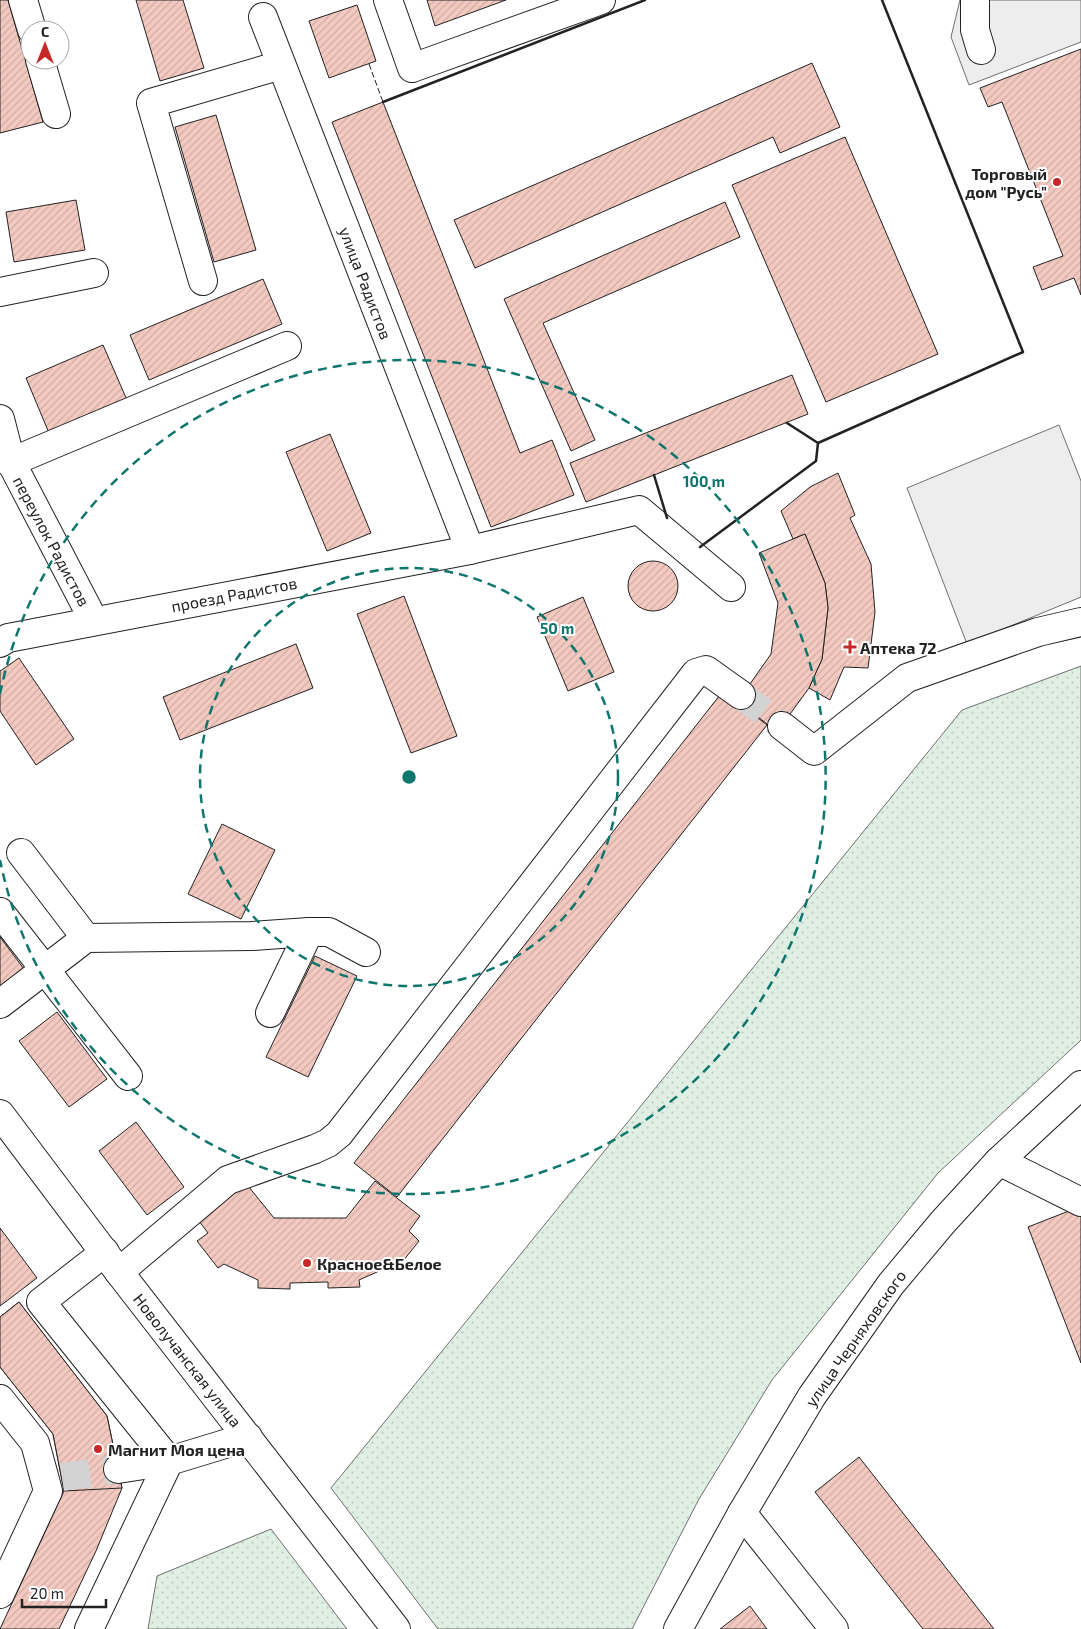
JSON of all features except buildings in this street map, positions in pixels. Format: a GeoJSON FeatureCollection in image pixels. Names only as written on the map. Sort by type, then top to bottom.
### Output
{"type":"FeatureCollection","features":[{"type":"Feature","properties":{"kind":"street"},"geometry":{"type":"LineString","coordinates":[[23,0],[29,20]]}},
{"type":"Feature","properties":{"kind":"street"},"geometry":{"type":"LineString","coordinates":[[388,0],[412,68],[601,0]]}},
{"type":"Feature","properties":{"kind":"street"},"geometry":{"type":"LineString","coordinates":[[975,0],[975,30],[981,50]]}},
{"type":"Feature","properties":{"kind":"street","name":"улица Радистов"},"geometry":{"type":"LineString","coordinates":[[263,17],[470,550]]}},
{"type":"Feature","properties":{"kind":"street"},"geometry":{"type":"LineString","coordinates":[[203,281],[151,103],[281,65]]}},
{"type":"Feature","properties":{"kind":"street"},"geometry":{"type":"LineString","coordinates":[[43,70],[56,114]]}},
{"type":"Feature","properties":{"kind":"street"},"geometry":{"type":"LineString","coordinates":[[0,292],[94,273]]}},
{"type":"Feature","properties":{"kind":"street"},"geometry":{"type":"LineString","coordinates":[[5,460],[287,346]]}},
{"type":"Feature","properties":{"kind":"street","name":"переулок Радистов"},"geometry":{"type":"LineString","coordinates":[[0,419],[5,460],[94,621]]}},
{"type":"Feature","properties":{"kind":"street","name":"проезд Радистов"},"geometry":{"type":"LineString","coordinates":[[0,644],[8,638],[470,550],[639,510],[731,587]]}},
{"type":"Feature","properties":{"kind":"street"},"geometry":{"type":"LineString","coordinates":[[782,726],[814,751],[907,678],[1038,632],[1081,622]]}},
{"type":"Feature","properties":{"kind":"street"},"geometry":{"type":"LineString","coordinates":[[168,1461],[41,1302],[112,1262],[228,1180],[315,1149],[328,1143],[339,1134],[696,673],[706,670],[741,695]]}},
{"type":"Feature","properties":{"kind":"street"},"geometry":{"type":"LineString","coordinates":[[21,853],[86,938]]}},
{"type":"Feature","properties":{"kind":"street"},"geometry":{"type":"LineString","coordinates":[[0,912],[128,1076]]}},
{"type":"Feature","properties":{"kind":"street"},"geometry":{"type":"LineString","coordinates":[[270,1013],[309,932]]}},
{"type":"Feature","properties":{"kind":"street"},"geometry":{"type":"LineString","coordinates":[[0,1004],[86,938],[252,936],[328,932],[366,952]]}},
{"type":"Feature","properties":{"kind":"street","name":"улица Черняховского"},"geometry":{"type":"LineString","coordinates":[[678,1629],[742,1513],[812,1396],[891,1284],[943,1222],[999,1161],[1081,1085]]}},
{"type":"Feature","properties":{"kind":"street","name":"Новолучанская улица"},"geometry":{"type":"LineString","coordinates":[[0,1114],[396,1629]]}},
{"type":"Feature","properties":{"kind":"street"},"geometry":{"type":"LineString","coordinates":[[999,1161],[1081,1202]]}},
{"type":"Feature","properties":{"kind":"street"},"geometry":{"type":"LineString","coordinates":[[0,1399],[35,1443],[53,1478],[0,1594]]}},
{"type":"Feature","properties":{"kind":"street"},"geometry":{"type":"LineString","coordinates":[[118,1469],[168,1461],[248,1437]]}},
{"type":"Feature","properties":{"kind":"street"},"geometry":{"type":"LineString","coordinates":[[89,1629],[168,1461]]}},
{"type":"Feature","properties":{"kind":"street"},"geometry":{"type":"LineString","coordinates":[[742,1513],[834,1629]]}},
{"type":"Feature","properties":{"kind":"green space"},"geometry":{"type":"Polygon","coordinates":[[[1081,666],[1081,1040],[938,1173],[772,1380],[699,1499],[632,1629],[438,1629],[331,1488],[962,710],[1081,666]]]}},
{"type":"Feature","properties":{"kind":"green space"},"geometry":{"type":"Polygon","coordinates":[[[271,1529],[347,1629],[148,1629],[157,1576],[271,1529]]]}},
{"type":"Feature","properties":{"kind":"shaded area"},"geometry":{"type":"Polygon","coordinates":[[[960,0],[1081,0],[1081,42],[969,85],[951,37],[960,0]]]}},
{"type":"Feature","properties":{"kind":"shaded area"},"geometry":{"type":"Polygon","coordinates":[[[1059,425],[1081,481],[1081,597],[967,644],[907,488],[1059,425]]]}},
{"type":"Feature","properties":{"kind":"tunnel"},"geometry":{"type":"LineString","coordinates":[[741,695],[782,726]]}},
{"type":"Feature","properties":{"kind":"tunnel"},"geometry":{"type":"LineString","coordinates":[[62,1477],[118,1469]]}},
{"type":"Feature","properties":{"kind":"fence"},"geometry":{"type":"LineString","coordinates":[[369,64],[383,102]]}},
{"type":"Feature","properties":{"kind":"wall"},"geometry":{"type":"LineString","coordinates":[[383,102],[645,0]]}},
{"type":"Feature","properties":{"kind":"wall"},"geometry":{"type":"LineString","coordinates":[[787,423],[818,443],[1023,352],[882,0]]}},
{"type":"Feature","properties":{"kind":"wall"},"geometry":{"type":"LineString","coordinates":[[700,547],[816,461],[818,443]]}},
{"type":"Feature","properties":{"kind":"wall"},"geometry":{"type":"LineString","coordinates":[[654,475],[667,518]]}},
{"type":"Feature","properties":{"kind":"place","name":"Торговый дом \"Русь\""},"geometry":{"type":"Point","coordinates":[1057,182]}},
{"type":"Feature","properties":{"kind":"place","name":"Аптека 72"},"geometry":{"type":"Point","coordinates":[850,647]}},
{"type":"Feature","properties":{"kind":"place","name":"Красное&Белое"},"geometry":{"type":"Point","coordinates":[307,1263]}},
{"type":"Feature","properties":{"kind":"place","name":"Магнит Моя цена"},"geometry":{"type":"Point","coordinates":[98,1449]}}]}
